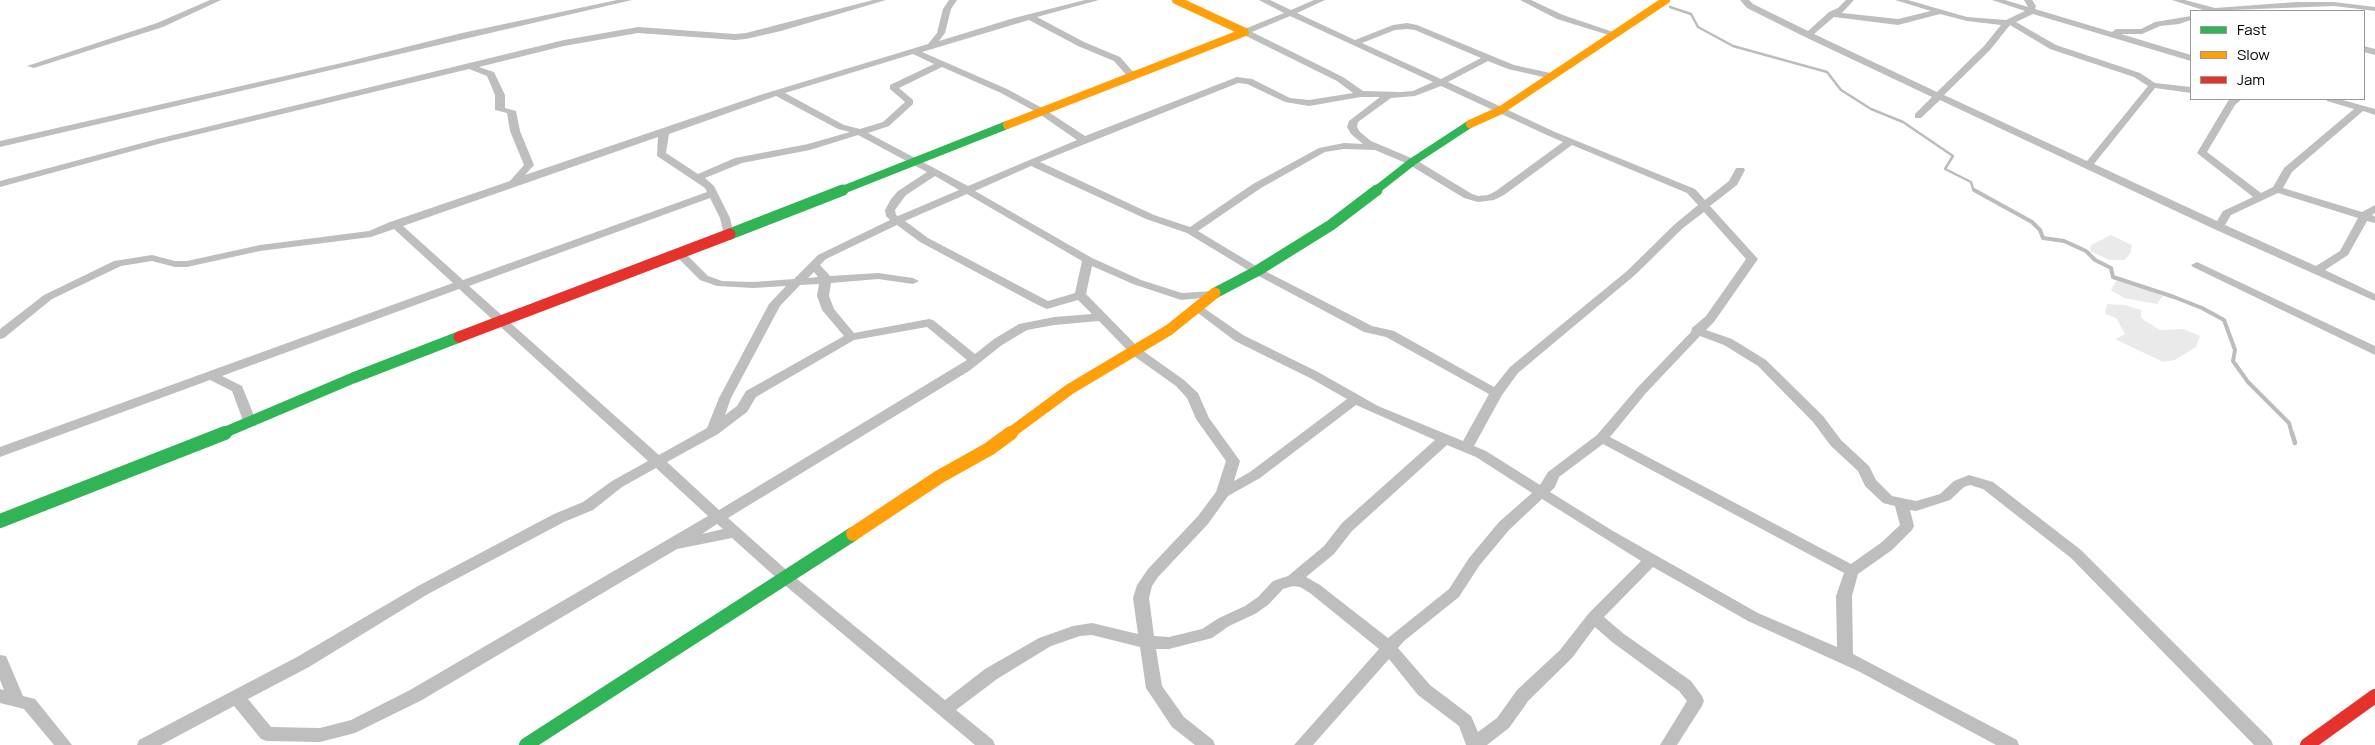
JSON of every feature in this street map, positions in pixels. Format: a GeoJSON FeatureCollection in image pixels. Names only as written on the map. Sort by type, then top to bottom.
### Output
{"type":"FeatureCollection","features":[{"type":"Feature","properties":{"kind":"street"},"geometry":{"type":"LineString","coordinates":[[31,66],[160,25],[217,0]]}},
{"type":"Feature","properties":{"kind":"street"},"geometry":{"type":"LineString","coordinates":[[0,144],[346,65],[462,36],[628,0]]}},
{"type":"Feature","properties":{"kind":"street"},"geometry":{"type":"LineString","coordinates":[[0,184],[82,164],[160,141],[470,67],[529,51],[638,30],[735,37],[756,34],[882,0]]}},
{"type":"Feature","properties":{"kind":"street"},"geometry":{"type":"LineString","coordinates":[[930,47],[941,33],[947,9],[953,0]]}},
{"type":"Feature","properties":{"kind":"street"},"geometry":{"type":"LineString","coordinates":[[0,335],[48,297],[74,282],[118,263],[152,258],[175,264],[187,264],[260,248],[371,234],[394,224],[777,93],[1030,17],[1095,0]]}},
{"type":"Feature","properties":{"kind":"street"},"geometry":{"type":"LineString","coordinates":[[1176,0],[1340,79],[1361,94]]}},
{"type":"Feature","properties":{"kind":"street"},"geometry":{"type":"LineString","coordinates":[[1262,0],[1570,142],[1690,191],[1752,259],[1728,291],[1720,306],[1602,438],[1552,475],[1550,484],[1504,526],[1474,562],[1454,593],[1398,637],[1358,685],[1302,745]]}},
{"type":"Feature","properties":{"kind":"street"},"geometry":{"type":"LineString","coordinates":[[0,522],[250,423],[353,378],[730,235],[1321,0]]}},
{"type":"Feature","properties":{"kind":"street"},"geometry":{"type":"LineString","coordinates":[[1524,0],[1560,17],[1615,34]]}},
{"type":"Feature","properties":{"kind":"street"},"geometry":{"type":"LineString","coordinates":[[526,745],[664,654],[786,578],[939,476],[989,449],[1070,389],[1109,364],[1135,351],[1198,308],[1213,294],[1257,272],[1331,225],[1412,162],[1478,120],[1500,110],[1666,0]]}},
{"type":"Feature","properties":{"kind":"street"},"geometry":{"type":"LineString","coordinates":[[1744,0],[1750,6],[1937,96],[2375,298]]}},
{"type":"Feature","properties":{"kind":"street"},"geometry":{"type":"LineString","coordinates":[[1808,34],[1825,22],[1832,14],[1841,10],[1850,0]]}},
{"type":"Feature","properties":{"kind":"street"},"geometry":{"type":"LineString","coordinates":[[1899,0],[1986,23],[2009,22],[2053,47],[2137,75],[2153,85],[2190,90]]}},
{"type":"Feature","properties":{"kind":"street"},"geometry":{"type":"LineString","coordinates":[[1996,0],[2190,58]]}},
{"type":"Feature","properties":{"kind":"street"},"geometry":{"type":"LineString","coordinates":[[2028,0],[2032,6],[2031,10]]}},
{"type":"Feature","properties":{"kind":"street"},"geometry":{"type":"LineString","coordinates":[[2176,0],[2210,10]]}},
{"type":"Feature","properties":{"kind":"street"},"geometry":{"type":"LineString","coordinates":[[2222,10],[2298,2],[2375,9]]}},
{"type":"Feature","properties":{"kind":"street"},"geometry":{"type":"LineString","coordinates":[[1918,116],[1987,48],[2009,22],[2031,10]]}},
{"type":"Feature","properties":{"kind":"street"},"geometry":{"type":"LineString","coordinates":[[1832,14],[1898,22],[1940,12]]}},
{"type":"Feature","properties":{"kind":"street"},"geometry":{"type":"LineString","coordinates":[[1030,17],[1080,44],[1117,59],[1132,76]]}},
{"type":"Feature","properties":{"kind":"street"},"geometry":{"type":"LineString","coordinates":[[2104,32],[2142,31],[2158,24],[2190,18]]}},
{"type":"Feature","properties":{"kind":"street"},"geometry":{"type":"LineString","coordinates":[[1356,42],[1393,28],[1407,26],[1511,67],[1552,76]]}},
{"type":"Feature","properties":{"kind":"street"},"geometry":{"type":"LineString","coordinates":[[915,52],[972,75],[1041,111],[1084,140]]}},
{"type":"Feature","properties":{"kind":"street"},"geometry":{"type":"LineString","coordinates":[[713,432],[725,398],[775,304],[822,257],[897,221],[1084,140],[1237,80],[1244,79],[1288,100],[1298,102],[1323,102],[1361,94],[1389,96],[1416,92],[1442,82],[1488,57]]}},
{"type":"Feature","properties":{"kind":"street"},"geometry":{"type":"LineString","coordinates":[[697,178],[739,160],[810,147],[886,124],[910,102],[893,86],[943,63]]}},
{"type":"Feature","properties":{"kind":"street"},"geometry":{"type":"LineString","coordinates":[[470,67],[491,74],[500,94],[500,110],[511,111],[515,131],[529,165],[512,184]]}},
{"type":"Feature","properties":{"kind":"street"},"geometry":{"type":"LineString","coordinates":[[2088,166],[2153,85]]}},
{"type":"Feature","properties":{"kind":"street"},"geometry":{"type":"LineString","coordinates":[[777,93],[841,128],[860,132],[916,161],[1088,260],[1138,282],[1181,297],[1213,294]]}},
{"type":"Feature","properties":{"kind":"street"},"geometry":{"type":"LineString","coordinates":[[1389,96],[1354,121],[1352,127],[1362,138],[1412,162],[1468,196],[1478,199],[1490,198],[1500,193],[1570,142]]}},
{"type":"Feature","properties":{"kind":"street"},"geometry":{"type":"LineString","coordinates":[[2334,100],[2375,112]]}},
{"type":"Feature","properties":{"kind":"street"},"geometry":{"type":"LineString","coordinates":[[2234,101],[2202,153],[2260,197]]}},
{"type":"Feature","properties":{"kind":"street"},"geometry":{"type":"LineString","coordinates":[[2218,227],[2227,213],[2277,190],[2288,170],[2362,108]]}},
{"type":"Feature","properties":{"kind":"street"},"geometry":{"type":"LineString","coordinates":[[664,132],[661,154],[709,186],[725,218],[730,235]]}},
{"type":"Feature","properties":{"kind":"street"},"geometry":{"type":"LineString","coordinates":[[1191,231],[1258,186],[1322,150],[1344,146],[1378,147]]}},
{"type":"Feature","properties":{"kind":"street"},"geometry":{"type":"LineString","coordinates":[[1032,163],[1062,175],[1150,217],[1191,231],[1257,272],[1368,329],[1390,334],[1496,393]]}},
{"type":"Feature","properties":{"kind":"street"},"geometry":{"type":"LineString","coordinates":[[1467,447],[1496,393],[1514,370],[1632,273],[1679,226],[1733,183],[1740,170]]}},
{"type":"Feature","properties":{"kind":"street"},"geometry":{"type":"LineString","coordinates":[[934,172],[902,193],[890,210],[890,216],[952,255],[1040,302],[1047,304],[1056,303],[1080,295]]}},
{"type":"Feature","properties":{"kind":"street"},"geometry":{"type":"LineString","coordinates":[[2277,190],[2375,220]]}},
{"type":"Feature","properties":{"kind":"street"},"geometry":{"type":"LineString","coordinates":[[0,452],[462,286],[713,193]]}},
{"type":"Feature","properties":{"kind":"street"},"geometry":{"type":"LineString","coordinates":[[2316,271],[2344,252],[2364,216],[2375,208]]}},
{"type":"Feature","properties":{"kind":"street"},"geometry":{"type":"LineString","coordinates":[[394,224],[786,578],[988,745]]}},
{"type":"Feature","properties":{"kind":"street"},"geometry":{"type":"LineString","coordinates":[[680,254],[704,278],[721,284],[753,286],[878,276],[913,281]]}},
{"type":"Feature","properties":{"kind":"street"},"geometry":{"type":"LineString","coordinates":[[1080,295],[1084,268],[1088,260]]}},
{"type":"Feature","properties":{"kind":"street"},"geometry":{"type":"LineString","coordinates":[[2197,264],[2375,351]]}},
{"type":"Feature","properties":{"kind":"street"},"geometry":{"type":"LineString","coordinates":[[814,265],[826,279]]}},
{"type":"Feature","properties":{"kind":"street"},"geometry":{"type":"LineString","coordinates":[[826,279],[823,296],[828,310],[851,337]]}},
{"type":"Feature","properties":{"kind":"street"},"geometry":{"type":"LineString","coordinates":[[1080,295],[1135,351],[1170,378],[1180,383],[1193,396],[1203,419],[1233,461],[1223,493],[1203,520],[1153,573],[1145,585],[1141,598],[1154,688],[1178,722],[1207,745]]}},
{"type":"Feature","properties":{"kind":"street"},"geometry":{"type":"LineString","coordinates":[[1198,308],[1239,338],[1314,375],[1382,413],[1467,447],[1651,560],[1753,617],[1844,658],[2011,745]]}},
{"type":"Feature","properties":{"kind":"street"},"geometry":{"type":"LineString","coordinates":[[237,697],[267,734],[320,735],[356,726],[416,695],[671,546],[975,360],[998,342],[1023,327],[1054,321],[1100,317]]}},
{"type":"Feature","properties":{"kind":"street"},"geometry":{"type":"LineString","coordinates":[[144,745],[237,697],[364,627],[423,590],[558,518],[588,506],[617,484],[713,432],[742,409],[751,394],[851,337],[929,324],[975,360]]}},
{"type":"Feature","properties":{"kind":"street"},"geometry":{"type":"LineString","coordinates":[[1696,331],[1728,342],[1762,363],[1818,419],[1836,443],[1864,469],[1870,483],[1880,494],[1901,504],[1916,506],[1945,497],[1959,484],[1969,480],[1988,485],[2076,554],[2265,745]]}},
{"type":"Feature","properties":{"kind":"street"},"geometry":{"type":"LineString","coordinates":[[212,376],[238,389],[250,423]]}},
{"type":"Feature","properties":{"kind":"street"},"geometry":{"type":"LineString","coordinates":[[1223,493],[1255,474],[1356,399]]}},
{"type":"Feature","properties":{"kind":"street"},"geometry":{"type":"LineString","coordinates":[[945,709],[991,674],[1045,642],[1079,630],[1092,629],[1147,642],[1169,643],[1206,634],[1224,622],[1250,610],[1263,601],[1278,585],[1293,580],[1328,550],[1347,527],[1446,438]]}},
{"type":"Feature","properties":{"kind":"street"},"geometry":{"type":"LineString","coordinates":[[1602,438],[1852,571]]}},
{"type":"Feature","properties":{"kind":"street"},"geometry":{"type":"LineString","coordinates":[[1844,658],[1844,596],[1852,571],[1887,546],[1907,526],[1901,504]]}},
{"type":"Feature","properties":{"kind":"street"},"geometry":{"type":"LineString","coordinates":[[671,546],[735,532]]}},
{"type":"Feature","properties":{"kind":"street"},"geometry":{"type":"LineString","coordinates":[[1293,580],[1304,582],[1315,589],[1389,648],[1424,690],[1465,721],[1475,745],[1503,723],[1523,695],[1566,654],[1594,617],[1651,560]]}},
{"type":"Feature","properties":{"kind":"street"},"geometry":{"type":"LineString","coordinates":[[1594,617],[1618,638],[1685,686],[1696,701],[1668,745]]}},
{"type":"Feature","properties":{"kind":"street"},"geometry":{"type":"LineString","coordinates":[[0,661],[17,701]]}},
{"type":"Feature","properties":{"kind":"street"},"geometry":{"type":"LineString","coordinates":[[0,696],[30,704],[64,745]]}},
{"type":"Feature","properties":{"kind":"street"},"geometry":{"type":"LineString","coordinates":[[2307,745],[2375,696]]}},
{"type":"Feature","properties":{"kind":"shaded area"},"geometry":{"type":"Polygon","coordinates":[[[2111,235],[2132,245],[2130,254],[2124,260],[2109,260],[2090,251],[2091,245],[2111,235]]]}},
{"type":"Feature","properties":{"kind":"shaded area"},"geometry":{"type":"Polygon","coordinates":[[[2116,281],[2127,282],[2163,296],[2157,304],[2124,298],[2111,290],[2116,281]]]}},
{"type":"Feature","properties":{"kind":"shaded area"},"geometry":{"type":"Polygon","coordinates":[[[2107,304],[2125,305],[2141,310],[2141,318],[2160,330],[2183,329],[2200,336],[2196,347],[2175,360],[2163,362],[2115,339],[2125,334],[2116,318],[2105,314],[2107,304]]]}},
{"type":"Feature","properties":{"kind":"waterway"},"geometry":{"type":"LineString","coordinates":[[1670,7],[1691,14],[1698,27],[1733,46],[1827,72],[1841,90],[1871,109],[1903,122],[1953,156],[1945,169],[1971,182],[1973,189],[1976,191]]}},
{"type":"Feature","properties":{"kind":"waterway"},"geometry":{"type":"LineString","coordinates":[[1974,190],[2032,222],[2040,230],[2043,238],[2064,241],[2086,251],[2095,260],[2111,268],[2113,277],[2174,297],[2202,308],[2224,320],[2235,350],[2233,361],[2248,382],[2289,423],[2292,434]]}},
{"type":"Feature","properties":{"kind":"waterway"},"geometry":{"type":"LineString","coordinates":[[2292,433],[2295,443]]}},
{"type":"Feature","properties":{"kind":"traffic: fast"},"geometry":{"type":"LineString","coordinates":[[1215,293],[1257,271],[1331,225],[1412,162],[1470,124]]}},
{"type":"Feature","properties":{"kind":"traffic: fast"},"geometry":{"type":"LineString","coordinates":[[730,234],[1007,125]]}},
{"type":"Feature","properties":{"kind":"traffic: fast"},"geometry":{"type":"LineString","coordinates":[[0,521],[250,423],[353,378],[459,337]]}},
{"type":"Feature","properties":{"kind":"traffic: fast"},"geometry":{"type":"LineString","coordinates":[[526,745],[853,534]]}},
{"type":"Feature","properties":{"kind":"traffic: slow"},"geometry":{"type":"LineString","coordinates":[[1007,125],[1245,32],[1176,0]]}},
{"type":"Feature","properties":{"kind":"traffic: slow"},"geometry":{"type":"LineString","coordinates":[[1470,124],[1501,110],[1666,0]]}},
{"type":"Feature","properties":{"kind":"traffic: slow"},"geometry":{"type":"LineString","coordinates":[[853,534],[939,477],[989,449],[1070,389],[1169,330],[1215,293]]}},
{"type":"Feature","properties":{"kind":"traffic: jam"},"geometry":{"type":"LineString","coordinates":[[459,337],[730,234]]}},
{"type":"Feature","properties":{"kind":"traffic: jam"},"geometry":{"type":"LineString","coordinates":[[2307,745],[2375,696]]}}]}
